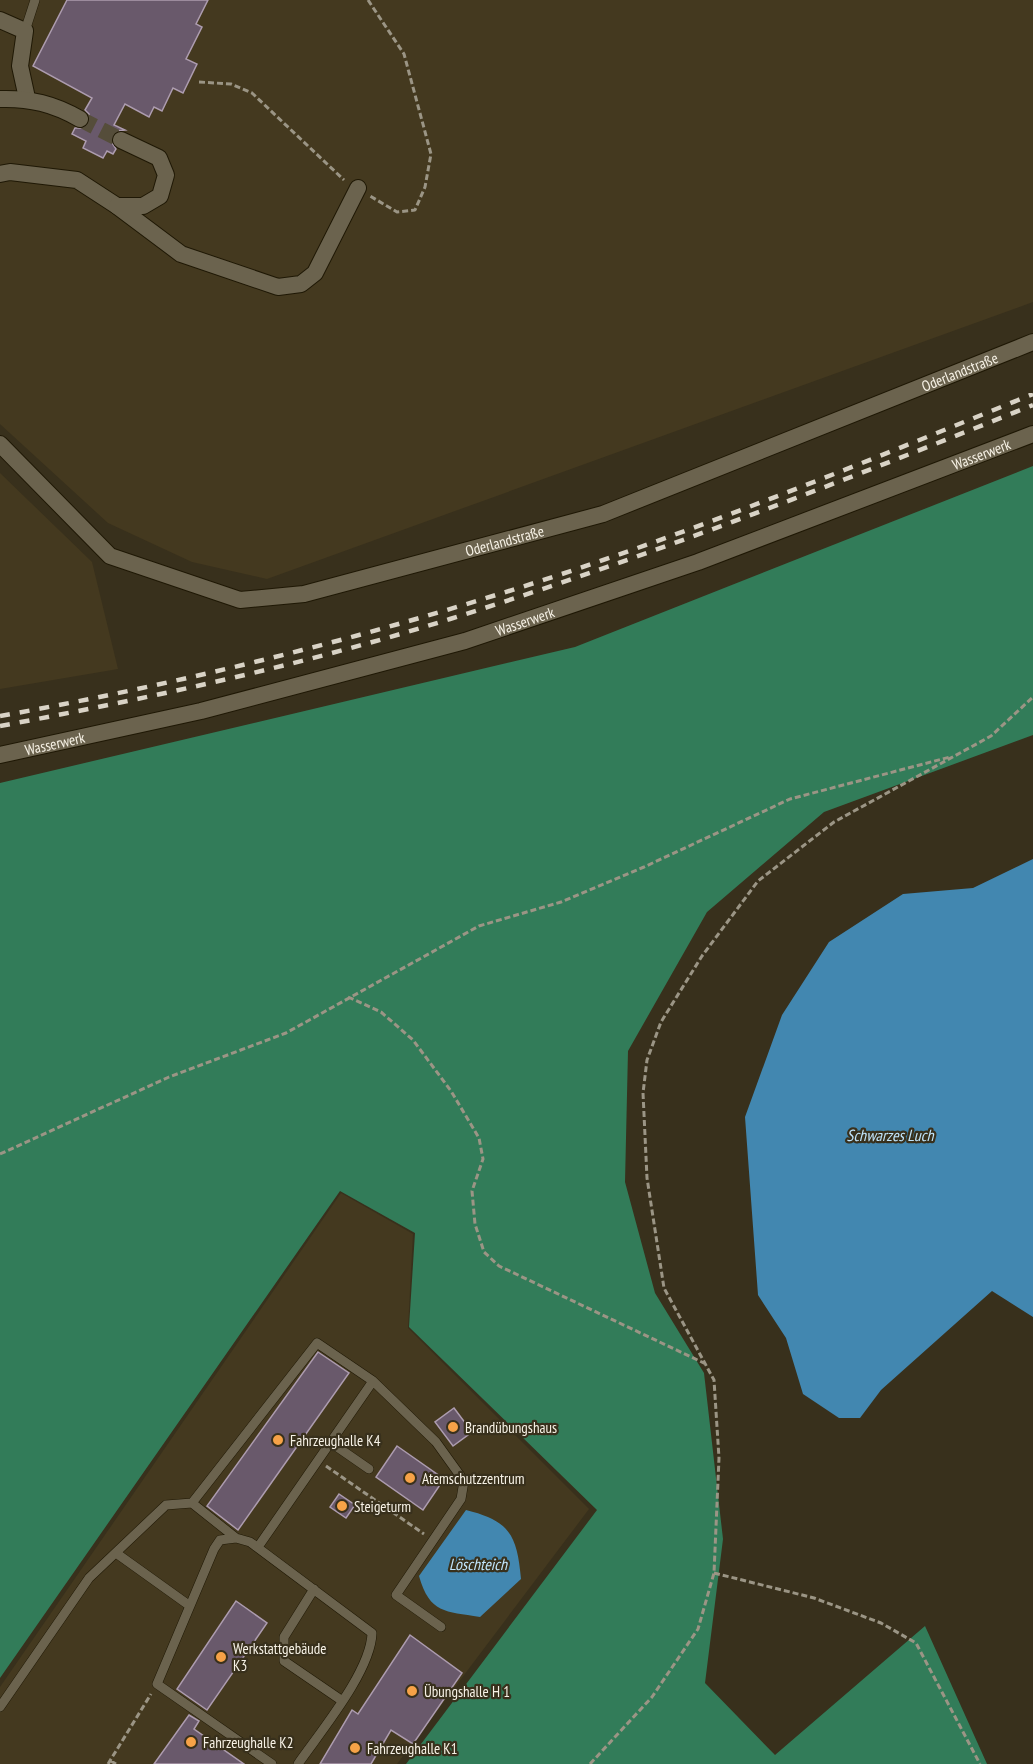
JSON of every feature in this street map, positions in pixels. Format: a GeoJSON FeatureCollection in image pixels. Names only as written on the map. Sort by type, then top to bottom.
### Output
{"type":"FeatureCollection","features":[{"type":"Feature","properties":{"kind":"street"},"geometry":{"type":"LineString","coordinates":[[0,20],[25,31],[20,66],[27,98]]}},
{"type":"Feature","properties":{"kind":"street"},"geometry":{"type":"LineString","coordinates":[[0,99],[27,98],[66,111],[80,119]]}},
{"type":"Feature","properties":{"kind":"street"},"geometry":{"type":"LineString","coordinates":[[117,206],[143,206],[160,196],[166,175],[159,158],[121,140]]}},
{"type":"Feature","properties":{"kind":"street"},"geometry":{"type":"LineString","coordinates":[[0,174],[10,172],[77,180],[117,206],[181,254],[278,287],[301,284],[315,273],[358,188]]}},
{"type":"Feature","properties":{"kind":"street","name":"Oderlandstraße"},"geometry":{"type":"LineString","coordinates":[[0,444],[110,556],[240,600],[304,594],[603,514],[1033,342]]}},
{"type":"Feature","properties":{"kind":"street","name":"Wasserwerk"},"geometry":{"type":"LineString","coordinates":[[0,755],[201,711],[465,641],[698,562],[1033,434]]}},
{"type":"Feature","properties":{"kind":"lane"},"geometry":{"type":"LineString","coordinates":[[25,31],[35,0]]}},
{"type":"Feature","properties":{"kind":"lane"},"geometry":{"type":"LineString","coordinates":[[192,1503],[317,1343],[373,1382],[436,1442],[464,1481],[461,1499],[396,1594],[441,1627]]}},
{"type":"Feature","properties":{"kind":"lane"},"geometry":{"type":"LineString","coordinates":[[258,1547],[373,1382]]}},
{"type":"Feature","properties":{"kind":"lane"},"geometry":{"type":"LineString","coordinates":[[330,1442],[369,1469]]}},
{"type":"Feature","properties":{"kind":"lane"},"geometry":{"type":"LineString","coordinates":[[0,1707],[89,1578],[166,1505],[192,1503],[236,1538],[258,1547],[372,1633],[372,1648],[362,1669],[298,1764]]}},
{"type":"Feature","properties":{"kind":"lane"},"geometry":{"type":"LineString","coordinates":[[236,1538],[220,1540],[214,1549],[157,1684],[272,1764]]}},
{"type":"Feature","properties":{"kind":"lane"},"geometry":{"type":"LineString","coordinates":[[116,1553],[190,1606]]}},
{"type":"Feature","properties":{"kind":"lane"},"geometry":{"type":"LineString","coordinates":[[314,1589],[284,1637],[284,1661],[341,1700]]}},
{"type":"Feature","properties":{"kind":"path"},"geometry":{"type":"LineString","coordinates":[[200,82],[231,84],[252,93],[345,182],[397,212],[415,210],[425,188],[430,154],[404,54],[368,0]]}},
{"type":"Feature","properties":{"kind":"path"},"geometry":{"type":"LineString","coordinates":[[590,1764],[652,1697],[698,1629],[714,1574],[719,1458],[714,1380],[664,1288],[646,1178],[643,1093],[647,1060],[661,1022],[702,956],[758,881],[834,822],[991,736],[1033,697]]}},
{"type":"Feature","properties":{"kind":"path"},"geometry":{"type":"LineString","coordinates":[[0,1154],[169,1077],[286,1032],[479,926],[561,902],[644,867],[790,799],[955,755]]}},
{"type":"Feature","properties":{"kind":"path"},"geometry":{"type":"LineString","coordinates":[[348,997],[381,1012],[413,1040],[451,1091],[479,1138],[483,1159],[472,1191],[475,1224],[484,1252],[499,1266],[706,1364]]}},
{"type":"Feature","properties":{"kind":"path"},"geometry":{"type":"LineString","coordinates":[[318,1460],[433,1540]]}},
{"type":"Feature","properties":{"kind":"path"},"geometry":{"type":"LineString","coordinates":[[714,1574],[814,1598],[881,1623],[916,1643],[980,1764]]}},
{"type":"Feature","properties":{"kind":"path"},"geometry":{"type":"LineString","coordinates":[[116,1764],[110,1762],[157,1684]]}},
{"type":"Feature","properties":{"kind":"shaded area"},"geometry":{"type":"Polygon","coordinates":[[[0,0],[1033,0],[1033,302],[267,579],[192,562],[108,523],[0,424],[0,0]]]}},
{"type":"Feature","properties":{"kind":"shaded area"},"geometry":{"type":"Polygon","coordinates":[[[0,473],[92,562],[118,669],[0,689],[0,473]]]}},
{"type":"Feature","properties":{"kind":"shaded area"},"geometry":{"type":"Polygon","coordinates":[[[341,1193],[413,1234],[408,1328],[589,1509],[397,1764],[0,1764],[0,1687],[341,1193]]]}},
{"type":"Feature","properties":{"kind":"green space"},"geometry":{"type":"Polygon","coordinates":[[[1033,466],[1033,735],[824,812],[707,912],[628,1051],[625,1182],[655,1293],[704,1373],[723,1539],[705,1683],[775,1755],[925,1626],[987,1764],[406,1764],[597,1510],[409,1327],[415,1233],[340,1191],[0,1678],[0,783],[575,647],[1033,466]]]}},
{"type":"Feature","properties":{"kind":"water","name":"Schwarzes Luch"},"geometry":{"type":"Polygon","coordinates":[[[1033,859],[1033,1317],[992,1291],[881,1390],[860,1418],[839,1418],[803,1394],[786,1338],[758,1295],[745,1117],[782,1015],[829,942],[903,894],[973,888],[1033,859]]]}},
{"type":"Feature","properties":{"kind":"water","name":"Löschteich"},"geometry":{"type":"Polygon","coordinates":[[[466,1510],[493,1519],[509,1532],[517,1551],[521,1579],[480,1617],[448,1611],[434,1604],[428,1598],[419,1576],[466,1510]]]}},
{"type":"Feature","properties":{"kind":"building"},"geometry":{"type":"Polygon","coordinates":[[[67,0],[208,0],[196,24],[202,27],[186,59],[197,64],[183,93],[173,88],[162,111],[154,107],[149,117],[125,104],[114,125],[125,130],[116,131],[112,135],[111,141],[116,149],[113,154],[107,151],[103,158],[83,148],[86,141],[72,134],[75,128],[85,128],[89,123],[89,114],[85,110],[92,98],[33,66],[67,0]]]}},
{"type":"Feature","properties":{"kind":"building","name":"Fahrzeughalle K4"},"geometry":{"type":"Polygon","coordinates":[[[318,1352],[349,1373],[238,1530],[207,1506],[318,1352]]]}},
{"type":"Feature","properties":{"kind":"building","name":"Brandübungshaus"},"geometry":{"type":"Polygon","coordinates":[[[454,1408],[472,1432],[453,1446],[435,1422],[454,1408]]]}},
{"type":"Feature","properties":{"kind":"building","name":"Atemschutzzentrum"},"geometry":{"type":"Polygon","coordinates":[[[397,1446],[444,1479],[423,1510],[376,1477],[397,1446]]]}},
{"type":"Feature","properties":{"kind":"building","name":"Steigeturm"},"geometry":{"type":"Polygon","coordinates":[[[339,1494],[355,1505],[346,1518],[330,1507],[339,1494]]]}},
{"type":"Feature","properties":{"kind":"building","name":"Werkstattgebäude K3"},"geometry":{"type":"Polygon","coordinates":[[[236,1601],[267,1623],[207,1710],[177,1689],[236,1601]]]}},
{"type":"Feature","properties":{"kind":"building","name":"Übungshalle H 1"},"geometry":{"type":"Polygon","coordinates":[[[410,1635],[462,1673],[413,1744],[391,1730],[371,1764],[320,1764],[352,1710],[358,1714],[410,1635]]]}},
{"type":"Feature","properties":{"kind":"building","name":"Fahrzeughalle K2"},"geometry":{"type":"Polygon","coordinates":[[[189,1715],[199,1721],[194,1729],[244,1764],[154,1764],[189,1715]]]}},
{"type":"Feature","properties":{"kind":"tunnel"},"geometry":{"type":"LineString","coordinates":[[80,119],[121,140]]}},
{"type":"Feature","properties":{"kind":"railway"},"geometry":{"type":"LineString","coordinates":[[0,716],[220,670],[365,633],[509,591],[637,548],[751,506],[1033,394]]}},
{"type":"Feature","properties":{"kind":"railway"},"geometry":{"type":"LineString","coordinates":[[0,726],[113,704],[283,666],[450,619],[744,518],[1033,405]]}},
{"type":"Feature","properties":{"kind":"place","name":"Brandübungshaus"},"geometry":{"type":"Point","coordinates":[453,1427]}},
{"type":"Feature","properties":{"kind":"place","name":"Fahrzeughalle K4"},"geometry":{"type":"Point","coordinates":[278,1440]}},
{"type":"Feature","properties":{"kind":"place","name":"Atemschutzzentrum"},"geometry":{"type":"Point","coordinates":[410,1478]}},
{"type":"Feature","properties":{"kind":"place","name":"Steigeturm"},"geometry":{"type":"Point","coordinates":[342,1506]}},
{"type":"Feature","properties":{"kind":"place","name":"Werkstattgebäude K3"},"geometry":{"type":"Point","coordinates":[221,1657]}},
{"type":"Feature","properties":{"kind":"place","name":"Übungshalle H 1"},"geometry":{"type":"Point","coordinates":[412,1691]}},
{"type":"Feature","properties":{"kind":"place","name":"Fahrzeughalle K2"},"geometry":{"type":"Point","coordinates":[191,1742]}},
{"type":"Feature","properties":{"kind":"place","name":"Fahrzeughalle K1"},"geometry":{"type":"Point","coordinates":[355,1748]}}]}
